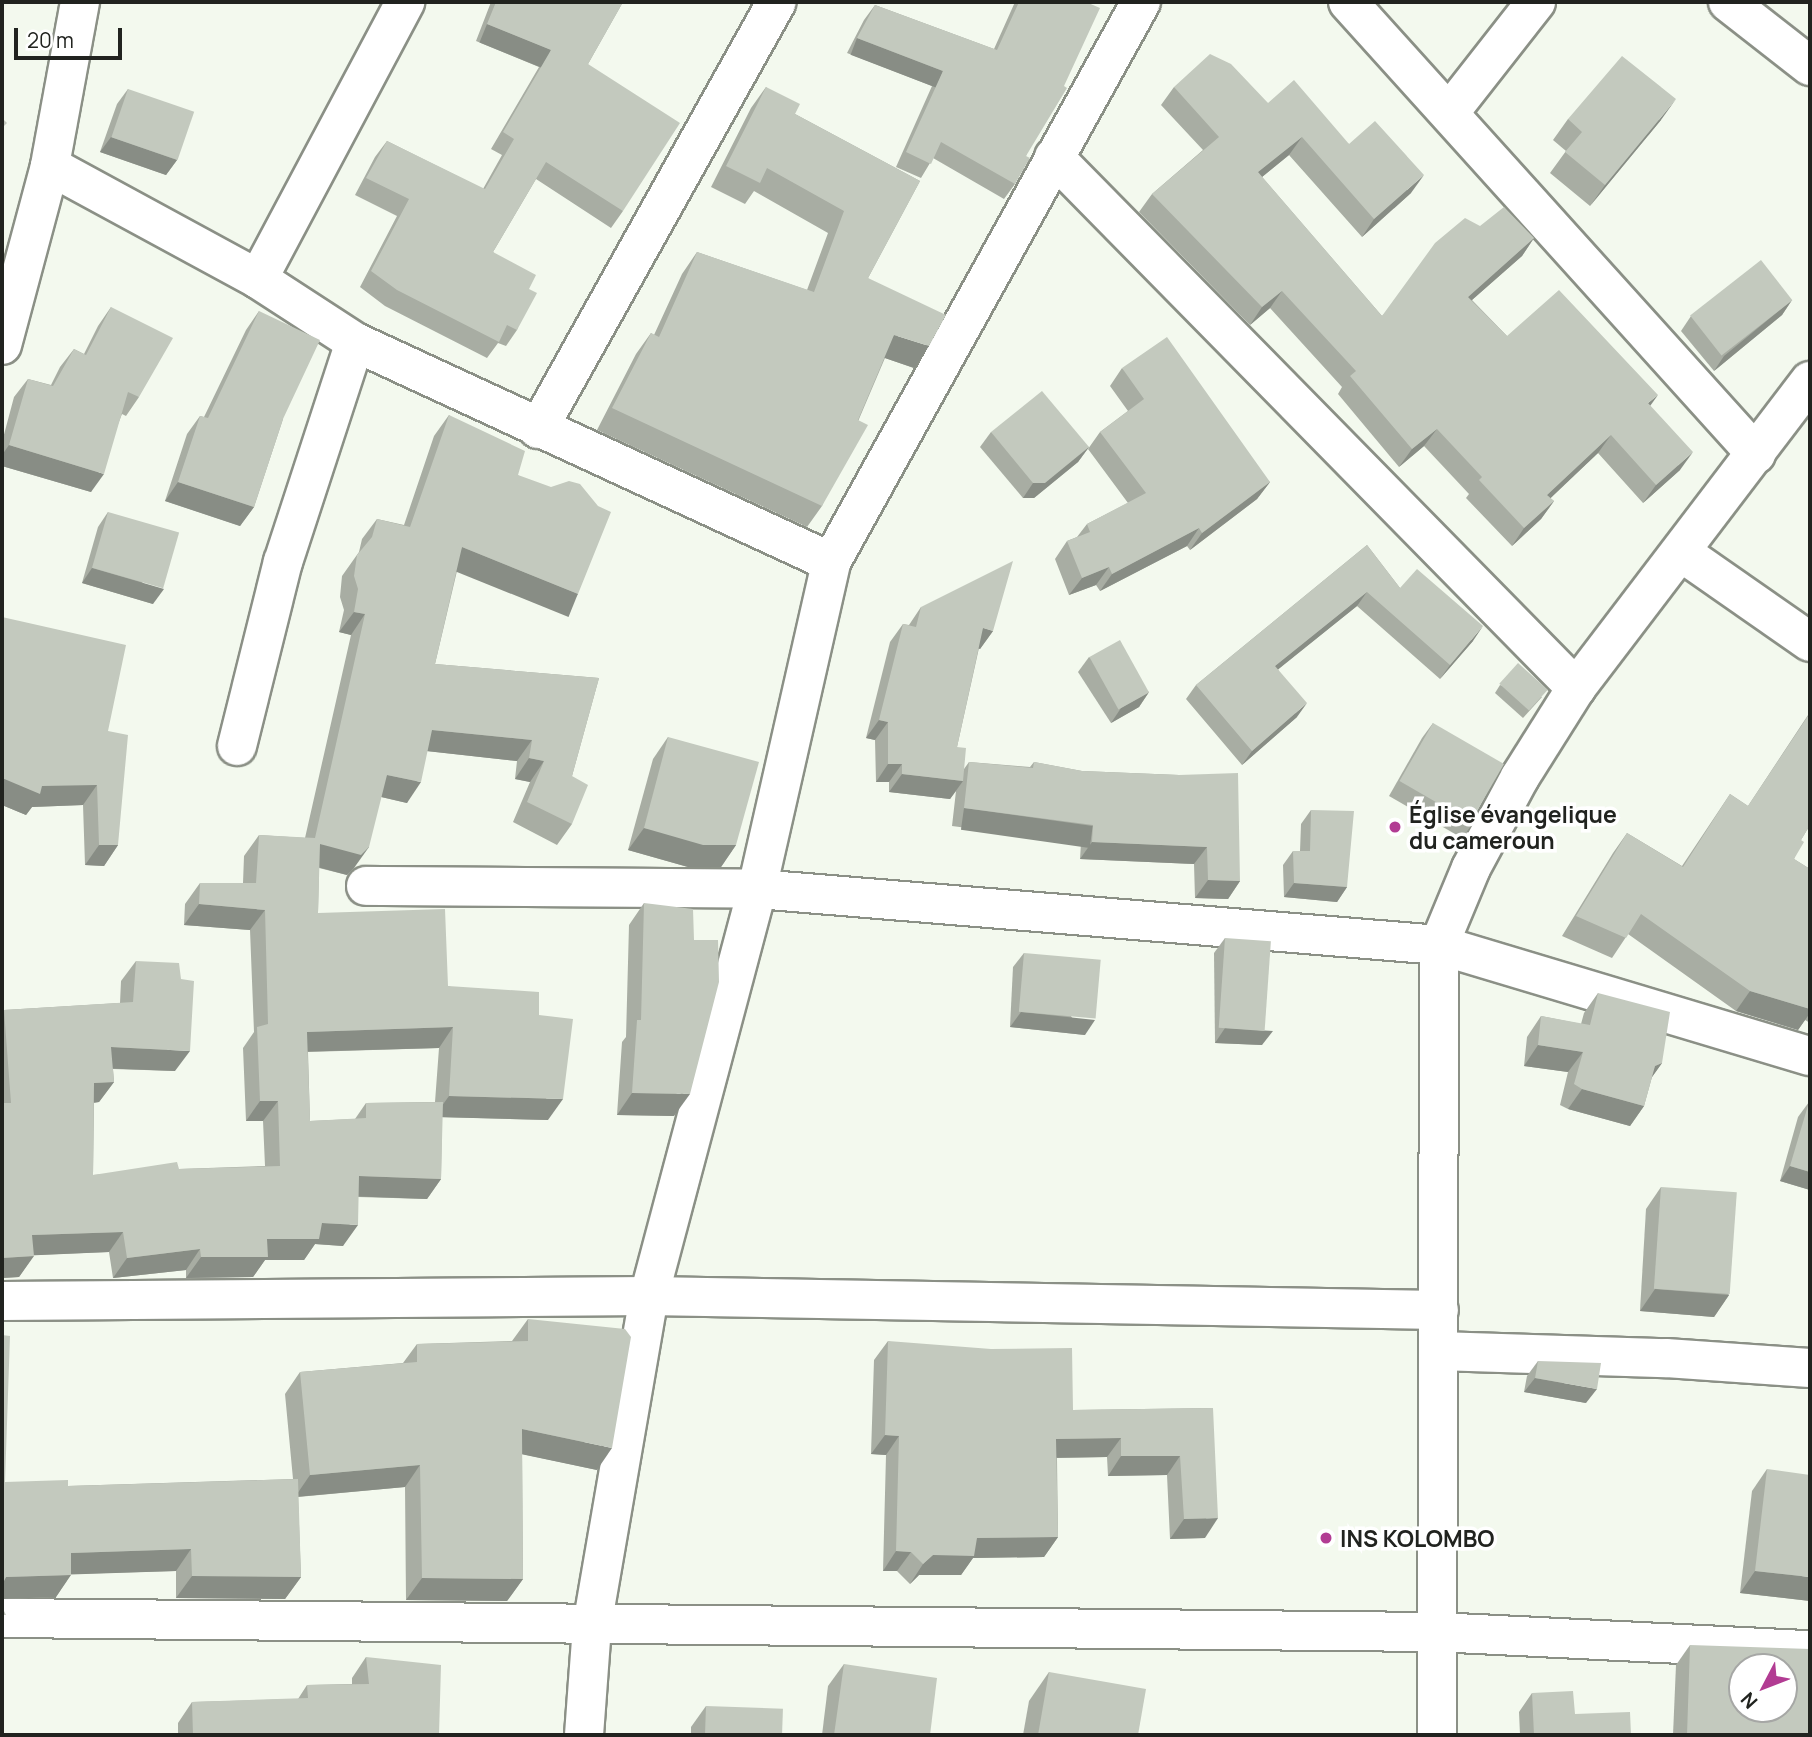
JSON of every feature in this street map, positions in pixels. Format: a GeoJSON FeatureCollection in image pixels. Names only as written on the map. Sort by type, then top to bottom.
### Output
{"type":"FeatureCollection","features":[{"type":"Feature","properties":{"kind":"street"},"geometry":{"type":"LineString","coordinates":[[2,345],[50,166],[80,2]]}},
{"type":"Feature","properties":{"kind":"street"},"geometry":{"type":"LineString","coordinates":[[258,279],[405,2]]}},
{"type":"Feature","properties":{"kind":"street"},"geometry":{"type":"LineString","coordinates":[[538,429],[777,2]]}},
{"type":"Feature","properties":{"kind":"street"},"geometry":{"type":"LineString","coordinates":[[584,1735],[592,1626],[649,1296],[757,889],[831,562],[1141,2]]}},
{"type":"Feature","properties":{"kind":"street"},"geometry":{"type":"LineString","coordinates":[[1348,2],[1756,454]]}},
{"type":"Feature","properties":{"kind":"street"},"geometry":{"type":"LineString","coordinates":[[1449,113],[1536,2]]}},
{"type":"Feature","properties":{"kind":"street"},"geometry":{"type":"LineString","coordinates":[[1728,2],[1810,66]]}},
{"type":"Feature","properties":{"kind":"street"},"geometry":{"type":"LineString","coordinates":[[1054,157],[1576,688]]}},
{"type":"Feature","properties":{"kind":"street"},"geometry":{"type":"LineString","coordinates":[[50,166],[258,279],[355,342],[538,429],[831,562]]}},
{"type":"Feature","properties":{"kind":"street"},"geometry":{"type":"LineString","coordinates":[[237,746],[283,562],[355,342]]}},
{"type":"Feature","properties":{"kind":"street"},"geometry":{"type":"LineString","coordinates":[[1437,1735],[1439,945],[1477,857],[1576,688],[1810,381]]}},
{"type":"Feature","properties":{"kind":"street"},"geometry":{"type":"LineString","coordinates":[[1681,552],[1810,642]]}},
{"type":"Feature","properties":{"kind":"street"},"geometry":{"type":"LineString","coordinates":[[366,886],[757,889],[1439,945],[1810,1056]]}},
{"type":"Feature","properties":{"kind":"street"},"geometry":{"type":"LineString","coordinates":[[2,1301],[649,1296],[1438,1310]]}},
{"type":"Feature","properties":{"kind":"street"},"geometry":{"type":"LineString","coordinates":[[1438,1352],[1666,1358],[1810,1368]]}},
{"type":"Feature","properties":{"kind":"street"},"geometry":{"type":"LineString","coordinates":[[2,1618],[592,1626],[1436,1632],[1810,1650]]}},
{"type":"Feature","properties":{"kind":"building"},"geometry":{"type":"Polygon","coordinates":[[[496,2],[623,2],[588,64],[680,123],[623,211],[546,162],[493,252],[536,275],[529,289],[537,293],[517,330],[507,325],[499,342],[397,290],[371,271],[409,199],[366,178],[387,141],[485,189],[514,139],[503,132],[551,50],[487,24],[496,2]]]}},
{"type":"Feature","properties":{"kind":"building"},"geometry":{"type":"Polygon","coordinates":[[[1019,2],[1086,2],[1100,8],[1064,86],[1067,88],[1026,156],[1030,158],[1015,184],[941,142],[931,164],[906,152],[943,71],[857,38],[875,5],[997,50],[1019,2]]]}},
{"type":"Feature","properties":{"kind":"building"},"geometry":{"type":"Polygon","coordinates":[[[1210,54],[1231,64],[1268,103],[1294,80],[1349,144],[1375,121],[1424,175],[1374,219],[1302,137],[1258,172],[1382,316],[1435,243],[1465,218],[1480,226],[1504,207],[1534,238],[1468,297],[1507,336],[1559,290],[1658,395],[1648,403],[1693,452],[1656,485],[1611,435],[1547,495],[1554,501],[1524,528],[1479,480],[1482,477],[1437,429],[1412,449],[1350,376],[1356,371],[1282,291],[1262,307],[1152,194],[1219,137],[1174,87],[1210,54]]]}},
{"type":"Feature","properties":{"kind":"building"},"geometry":{"type":"Polygon","coordinates":[[[1622,56],[1676,99],[1605,185],[1565,152],[1582,132],[1568,119],[1622,56]]]}},
{"type":"Feature","properties":{"kind":"building"},"geometry":{"type":"Polygon","coordinates":[[[766,87],[800,104],[795,114],[920,181],[868,278],[946,315],[929,346],[894,335],[858,420],[868,425],[822,506],[612,408],[651,333],[659,337],[697,252],[814,292],[844,211],[767,168],[760,183],[726,166],[766,87]]]}},
{"type":"Feature","properties":{"kind":"building"},"geometry":{"type":"Polygon","coordinates":[[[128,89],[194,112],[178,160],[111,137],[128,89]]]}},
{"type":"Feature","properties":{"kind":"building"},"geometry":{"type":"Polygon","coordinates":[[[1761,260],[1792,300],[1721,356],[1690,315],[1761,260]]]}},
{"type":"Feature","properties":{"kind":"building"},"geometry":{"type":"Polygon","coordinates":[[[111,307],[173,338],[139,397],[128,392],[104,474],[9,445],[28,379],[53,386],[74,349],[86,355],[111,307]]]}},
{"type":"Feature","properties":{"kind":"building"},"geometry":{"type":"Polygon","coordinates":[[[259,311],[320,340],[283,419],[254,507],[178,482],[200,416],[208,418],[259,311]]]}},
{"type":"Feature","properties":{"kind":"building"},"geometry":{"type":"Polygon","coordinates":[[[1167,337],[1270,482],[1202,533],[1199,528],[1112,574],[1109,567],[1082,578],[1067,541],[1090,532],[1087,524],[1146,493],[1100,432],[1144,399],[1122,368],[1167,337]]]}},
{"type":"Feature","properties":{"kind":"building"},"geometry":{"type":"Polygon","coordinates":[[[1042,391],[1089,447],[1045,483],[1033,483],[991,432],[1042,391]]]}},
{"type":"Feature","properties":{"kind":"building"},"geometry":{"type":"Polygon","coordinates":[[[449,415],[525,451],[518,475],[551,487],[569,481],[580,484],[598,506],[611,512],[578,594],[462,547],[435,664],[599,678],[572,776],[588,785],[572,824],[527,802],[544,761],[529,758],[532,740],[432,730],[421,782],[387,775],[369,847],[361,855],[320,844],[318,913],[445,909],[448,986],[539,992],[539,1015],[573,1019],[563,1099],[449,1096],[453,1027],[307,1032],[310,1121],[366,1118],[366,1103],[443,1102],[441,1179],[359,1176],[358,1225],[322,1223],[319,1239],[267,1239],[268,1257],[201,1257],[200,1249],[127,1258],[123,1232],[32,1235],[34,1256],[2,1258],[2,1103],[11,1103],[4,1010],[133,1002],[136,961],[179,963],[181,979],[194,981],[190,1051],[111,1047],[114,1082],[94,1083],[93,1175],[177,1162],[179,1169],[280,1166],[278,1101],[260,1101],[257,1027],[268,1024],[265,910],[199,904],[200,883],[256,883],[259,835],[315,838],[365,614],[354,612],[358,589],[354,576],[357,555],[372,537],[377,519],[410,527],[449,415]]]}},
{"type":"Feature","properties":{"kind":"building"},"geometry":{"type":"Polygon","coordinates":[[[108,512],[179,532],[163,588],[92,568],[108,512]]]}},
{"type":"Feature","properties":{"kind":"building"},"geometry":{"type":"Polygon","coordinates":[[[1367,545],[1400,588],[1417,569],[1483,626],[1450,665],[1367,592],[1275,666],[1307,703],[1252,751],[1196,685],[1367,545]]]}},
{"type":"Feature","properties":{"kind":"building"},"geometry":{"type":"Polygon","coordinates":[[[1013,561],[993,631],[983,628],[957,747],[966,748],[963,781],[902,774],[902,764],[888,764],[888,722],[879,720],[903,624],[916,627],[921,607],[1013,561]]]}},
{"type":"Feature","properties":{"kind":"building"},"geometry":{"type":"Polygon","coordinates":[[[2,617],[126,645],[108,731],[128,735],[118,845],[99,845],[97,785],[42,786],[40,794],[2,778],[2,617]]]}},
{"type":"Feature","properties":{"kind":"building"},"geometry":{"type":"Polygon","coordinates":[[[1120,640],[1149,692],[1118,709],[1089,657],[1120,640]]]}},
{"type":"Feature","properties":{"kind":"building"},"geometry":{"type":"Polygon","coordinates":[[[1518,663],[1548,690],[1529,711],[1499,684],[1518,663]]]}},
{"type":"Feature","properties":{"kind":"building"},"geometry":{"type":"Polygon","coordinates":[[[1810,713],[1810,825],[1794,859],[1810,869],[1810,1009],[1750,991],[1641,914],[1626,938],[1576,916],[1627,833],[1683,867],[1730,794],[1748,806],[1810,713]]]}},
{"type":"Feature","properties":{"kind":"building"},"geometry":{"type":"Polygon","coordinates":[[[1433,723],[1504,764],[1471,822],[1400,781],[1433,723]]]}},
{"type":"Feature","properties":{"kind":"building"},"geometry":{"type":"Polygon","coordinates":[[[668,737],[759,762],[736,845],[703,845],[644,828],[668,737]]]}},
{"type":"Feature","properties":{"kind":"building"},"geometry":{"type":"Polygon","coordinates":[[[969,762],[1033,768],[1034,762],[1082,771],[1179,775],[1238,773],[1240,881],[1208,880],[1207,847],[1092,842],[1093,825],[964,808],[969,762]]]}},
{"type":"Feature","properties":{"kind":"building"},"geometry":{"type":"Polygon","coordinates":[[[1311,810],[1354,811],[1347,887],[1294,883],[1293,851],[1310,851],[1311,810]]]}},
{"type":"Feature","properties":{"kind":"building"},"geometry":{"type":"Polygon","coordinates":[[[644,903],[693,909],[694,940],[718,940],[719,982],[690,1094],[632,1093],[637,1020],[641,1020],[644,903]]]}},
{"type":"Feature","properties":{"kind":"building"},"geometry":{"type":"Polygon","coordinates":[[[1225,938],[1271,941],[1265,1031],[1219,1028],[1225,938]]]}},
{"type":"Feature","properties":{"kind":"building"},"geometry":{"type":"Polygon","coordinates":[[[1024,953],[1101,960],[1096,1018],[1019,1012],[1024,953]]]}},
{"type":"Feature","properties":{"kind":"building"},"geometry":{"type":"Polygon","coordinates":[[[1598,993],[1670,1012],[1662,1063],[1655,1066],[1644,1106],[1582,1089],[1574,1084],[1583,1052],[1538,1045],[1541,1016],[1590,1025],[1598,993]]]}},
{"type":"Feature","properties":{"kind":"building"},"geometry":{"type":"Polygon","coordinates":[[[1810,1103],[1810,1172],[1790,1166],[1810,1103]]]}},
{"type":"Feature","properties":{"kind":"building"},"geometry":{"type":"Polygon","coordinates":[[[1661,1187],[1737,1192],[1730,1294],[1654,1289],[1661,1187]]]}},
{"type":"Feature","properties":{"kind":"building"},"geometry":{"type":"Polygon","coordinates":[[[528,1319],[625,1329],[631,1337],[612,1448],[522,1429],[523,1579],[422,1578],[420,1465],[310,1475],[300,1372],[417,1362],[417,1344],[528,1341],[528,1319]]]}},
{"type":"Feature","properties":{"kind":"building"},"geometry":{"type":"Polygon","coordinates":[[[2,1335],[10,1336],[5,1482],[68,1480],[68,1486],[298,1479],[301,1577],[192,1576],[191,1549],[71,1553],[71,1575],[6,1577],[2,1585],[2,1335]]]}},
{"type":"Feature","properties":{"kind":"building"},"geometry":{"type":"Polygon","coordinates":[[[888,1341],[991,1349],[1072,1348],[1073,1410],[1213,1408],[1218,1518],[1184,1519],[1180,1456],[1121,1456],[1121,1438],[1056,1439],[1058,1537],[977,1538],[974,1556],[933,1555],[923,1564],[911,1552],[896,1551],[899,1436],[885,1435],[888,1341]]]}},
{"type":"Feature","properties":{"kind":"building"},"geometry":{"type":"Polygon","coordinates":[[[1538,1361],[1601,1363],[1597,1389],[1535,1378],[1538,1361]]]}},
{"type":"Feature","properties":{"kind":"building"},"geometry":{"type":"Polygon","coordinates":[[[1767,1469],[1810,1475],[1810,1577],[1755,1571],[1767,1469]]]}},
{"type":"Feature","properties":{"kind":"building"},"geometry":{"type":"Polygon","coordinates":[[[1690,1645],[1810,1649],[1810,1735],[1687,1735],[1690,1645]]]}},
{"type":"Feature","properties":{"kind":"building"},"geometry":{"type":"Polygon","coordinates":[[[366,1657],[441,1665],[439,1735],[193,1735],[192,1702],[308,1698],[307,1685],[369,1684],[366,1657]]]}},
{"type":"Feature","properties":{"kind":"building"},"geometry":{"type":"Polygon","coordinates":[[[844,1664],[937,1678],[930,1735],[834,1735],[844,1664]]]}},
{"type":"Feature","properties":{"kind":"building"},"geometry":{"type":"Polygon","coordinates":[[[1049,1672],[1146,1689],[1138,1735],[1038,1735],[1049,1672]]]}},
{"type":"Feature","properties":{"kind":"building"},"geometry":{"type":"Polygon","coordinates":[[[1573,1691],[1575,1714],[1630,1712],[1631,1735],[1534,1735],[1532,1693],[1573,1691]]]}},
{"type":"Feature","properties":{"kind":"building"},"geometry":{"type":"Polygon","coordinates":[[[706,1706],[783,1709],[782,1735],[705,1735],[706,1706]]]}},
{"type":"Feature","properties":{"kind":"place","name":"Église évangelique du cameroun"},"geometry":{"type":"Point","coordinates":[1395,827]}},
{"type":"Feature","properties":{"kind":"place","name":"INS KOLOMBO"},"geometry":{"type":"Point","coordinates":[1326,1538]}}]}
